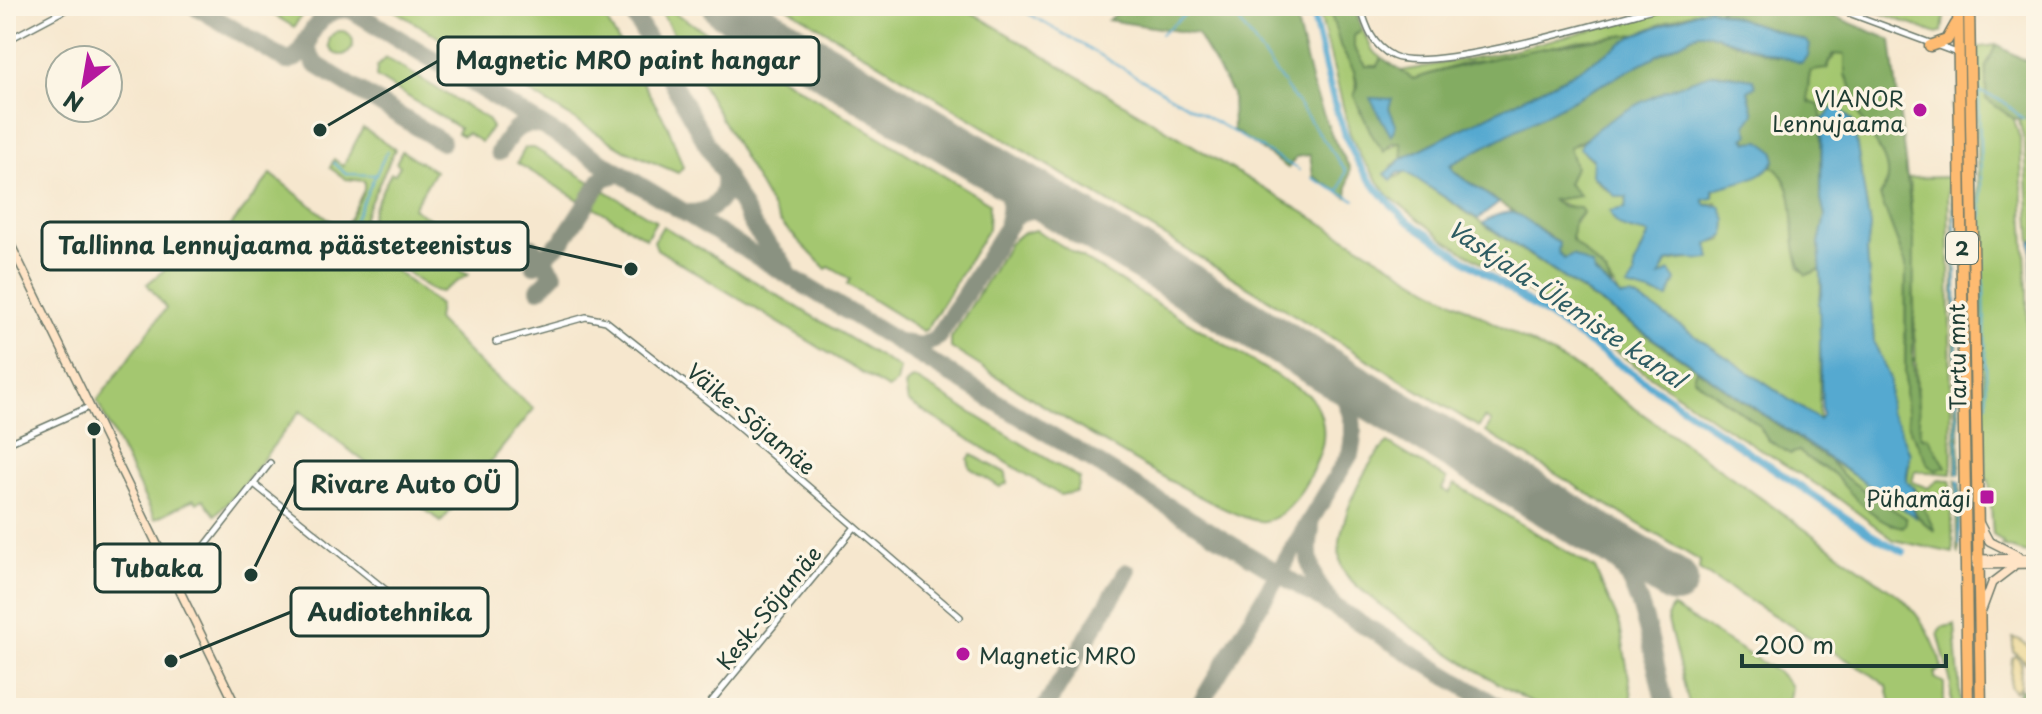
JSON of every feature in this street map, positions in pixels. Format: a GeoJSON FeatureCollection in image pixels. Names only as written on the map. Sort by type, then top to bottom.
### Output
{"type":"FeatureCollection","features":[{"type":"Feature","properties":{"kind":"highway","name":"Tartu mnt"},"geometry":{"type":"LineString","coordinates":[[1958,6],[1964,54],[1981,708]]}},
{"type":"Feature","properties":{"kind":"highway","name":"Tartu mnt"},"geometry":{"type":"LineString","coordinates":[[1968,708],[1964,54],[1969,6]]}},
{"type":"Feature","properties":{"kind":"highway"},"geometry":{"type":"LineString","coordinates":[[1930,46],[1949,38],[1958,19]]}},
{"type":"Feature","properties":{"kind":"main road"},"geometry":{"type":"LineString","coordinates":[[6,235],[237,708]]}},
{"type":"Feature","properties":{"kind":"main road"},"geometry":{"type":"LineString","coordinates":[[1978,521],[1996,546],[2025,557]]}},
{"type":"Feature","properties":{"kind":"main road"},"geometry":{"type":"LineString","coordinates":[[1979,562],[2036,558]]}},
{"type":"Feature","properties":{"kind":"main road"},"geometry":{"type":"LineString","coordinates":[[1966,562],[2016,566],[2036,564]]}},
{"type":"Feature","properties":{"kind":"main road"},"geometry":{"type":"LineString","coordinates":[[1979,619],[1992,583],[2016,566]]}},
{"type":"Feature","properties":{"kind":"street"},"geometry":{"type":"LineString","coordinates":[[6,41],[72,6]]}},
{"type":"Feature","properties":{"kind":"street"},"geometry":{"type":"LineString","coordinates":[[1360,6],[1378,45],[1394,56],[1414,59],[1478,53],[1664,6]]}},
{"type":"Feature","properties":{"kind":"street"},"geometry":{"type":"LineString","coordinates":[[1831,6],[1930,46],[1964,54]]}},
{"type":"Feature","properties":{"kind":"street","name":"Väike-Sõjamäe"},"geometry":{"type":"LineString","coordinates":[[496,342],[586,317],[606,321],[724,414],[960,617]]}},
{"type":"Feature","properties":{"kind":"street"},"geometry":{"type":"LineString","coordinates":[[6,444],[89,407]]}},
{"type":"Feature","properties":{"kind":"street"},"geometry":{"type":"LineString","coordinates":[[179,591],[195,559],[270,463]]}},
{"type":"Feature","properties":{"kind":"street"},"geometry":{"type":"LineString","coordinates":[[254,484],[392,595]]}},
{"type":"Feature","properties":{"kind":"street","name":"Kesk-Sõjamäe"},"geometry":{"type":"LineString","coordinates":[[706,708],[855,527]]}},
{"type":"Feature","properties":{"kind":"street"},"geometry":{"type":"LineString","coordinates":[[169,570],[195,559]]}},
{"type":"Feature","properties":{"kind":"green space"},"geometry":{"type":"Polygon","coordinates":[[[259,6],[300,6],[302,14],[294,27],[259,6]]]}},
{"type":"Feature","properties":{"kind":"green space"},"geometry":{"type":"Polygon","coordinates":[[[387,6],[598,6],[668,126],[683,167],[678,173],[625,150],[387,6]]]}},
{"type":"Feature","properties":{"kind":"green space"},"geometry":{"type":"Polygon","coordinates":[[[663,6],[989,203],[988,229],[927,329],[923,331],[847,284],[850,279],[829,267],[826,269],[780,222],[661,12],[663,6]]]}},
{"type":"Feature","properties":{"kind":"green space"},"geometry":{"type":"Polygon","coordinates":[[[785,6],[961,6],[1431,289],[1581,370],[1903,599],[1936,648],[1942,668],[1935,673],[1935,678],[1944,683],[1944,708],[1892,708],[1887,686],[1872,675],[1699,570],[1700,561],[1486,432],[1491,422],[1484,418],[1479,427],[785,6]]]}},
{"type":"Feature","properties":{"kind":"green space"},"geometry":{"type":"Polygon","coordinates":[[[1126,6],[1293,6],[1312,84],[1332,136],[1350,168],[1347,197],[1313,176],[1310,155],[1296,157],[1288,168],[1233,130],[1232,94],[1197,34],[1108,20],[1126,6]]]}},
{"type":"Feature","properties":{"kind":"green space"},"geometry":{"type":"Polygon","coordinates":[[[1318,6],[1329,6],[1341,48],[1354,71],[1360,112],[1389,148],[1401,142],[1403,158],[1392,166],[1395,178],[1406,172],[1414,177],[1696,369],[1693,378],[1759,425],[1767,439],[1790,454],[1799,451],[1833,473],[1884,520],[1892,525],[1905,518],[1843,476],[1830,461],[1905,507],[1933,530],[1914,489],[1907,483],[1910,454],[1889,411],[1890,379],[1874,342],[1867,251],[1870,227],[1853,122],[1832,109],[1822,121],[1807,97],[1810,71],[1829,64],[1837,51],[1846,55],[1845,75],[1852,87],[1857,110],[1885,162],[1886,184],[1880,196],[1906,265],[1905,395],[1909,427],[1919,447],[1942,465],[1921,437],[1920,429],[1909,178],[1948,177],[1952,474],[1915,471],[1912,482],[1928,488],[1939,480],[1951,481],[1953,553],[1894,540],[1838,498],[1717,422],[1541,300],[1444,239],[1389,196],[1361,157],[1350,134],[1318,6]]]}},
{"type":"Feature","properties":{"kind":"green space"},"geometry":{"type":"Polygon","coordinates":[[[1329,6],[1354,6],[1362,29],[1354,36],[1354,48],[1366,66],[1378,66],[1382,58],[1413,79],[1524,52],[1637,34],[1570,75],[1403,158],[1401,142],[1392,143],[1384,152],[1372,135],[1354,96],[1358,86],[1354,71],[1341,48],[1329,6]]]}},
{"type":"Feature","properties":{"kind":"green space"},"geometry":{"type":"Polygon","coordinates":[[[1684,6],[1725,6],[1718,11],[1709,8],[1681,16],[1637,34],[1575,41],[1496,60],[1468,62],[1413,79],[1401,71],[1500,53],[1684,6]]]}},
{"type":"Feature","properties":{"kind":"green space"},"geometry":{"type":"Polygon","coordinates":[[[1725,6],[1810,6],[1891,40],[1914,239],[1913,360],[1921,437],[1928,437],[1946,467],[1936,470],[1929,466],[1909,427],[1905,395],[1906,265],[1880,196],[1886,184],[1885,162],[1857,110],[1852,87],[1845,75],[1845,55],[1833,54],[1827,69],[1811,71],[1809,78],[1809,102],[1819,105],[1821,115],[1821,200],[1825,216],[1819,244],[1821,269],[1806,275],[1795,249],[1789,190],[1783,177],[1772,166],[1775,160],[1744,137],[1751,101],[1744,77],[1715,73],[1569,147],[1575,167],[1568,184],[1580,196],[1552,200],[1562,207],[1580,208],[1583,212],[1574,220],[1572,240],[1606,273],[1612,288],[1595,273],[1592,266],[1564,259],[1558,252],[1559,243],[1450,169],[1455,162],[1699,33],[1777,57],[1806,41],[1718,11],[1725,6]]]}},
{"type":"Feature","properties":{"kind":"green space"},"geometry":{"type":"Polygon","coordinates":[[[1861,6],[1923,6],[1940,13],[1945,10],[1942,32],[1937,34],[1861,6]]]}},
{"type":"Feature","properties":{"kind":"green space"},"geometry":{"type":"Polygon","coordinates":[[[1362,29],[1373,51],[1382,58],[1378,66],[1366,66],[1354,48],[1354,36],[1362,29]]]}},
{"type":"Feature","properties":{"kind":"green space"},"geometry":{"type":"Polygon","coordinates":[[[341,31],[352,38],[353,43],[346,54],[341,55],[330,48],[329,43],[336,32],[341,31]]]}},
{"type":"Feature","properties":{"kind":"green space"},"geometry":{"type":"Polygon","coordinates":[[[1996,45],[1986,67],[1986,99],[2014,119],[2020,139],[2027,291],[2030,554],[2002,546],[2003,543],[1993,534],[1989,480],[1986,480],[1974,48],[1996,45]]]}},
{"type":"Feature","properties":{"kind":"green space"},"geometry":{"type":"Polygon","coordinates":[[[1996,45],[2036,66],[2036,127],[2025,118],[2014,119],[1986,99],[1986,67],[1996,45]]]}},
{"type":"Feature","properties":{"kind":"green space"},"geometry":{"type":"Polygon","coordinates":[[[386,58],[486,118],[492,127],[481,142],[467,133],[463,136],[457,133],[459,128],[376,77],[377,67],[386,58]]]}},
{"type":"Feature","properties":{"kind":"green space"},"geometry":{"type":"Polygon","coordinates":[[[1952,104],[1960,473],[1956,474],[1952,104]]]}},
{"type":"Feature","properties":{"kind":"green space"},"geometry":{"type":"Polygon","coordinates":[[[2025,117],[2036,127],[2036,240],[2031,242],[2025,144],[2019,121],[2025,117]]]}},
{"type":"Feature","properties":{"kind":"green space"},"geometry":{"type":"Polygon","coordinates":[[[363,128],[395,149],[363,218],[367,239],[347,224],[364,190],[364,181],[346,179],[330,168],[334,159],[343,166],[363,128]]]}},
{"type":"Feature","properties":{"kind":"green space"},"geometry":{"type":"Polygon","coordinates":[[[1583,141],[1579,148],[1596,164],[1592,175],[1595,180],[1607,190],[1627,196],[1625,208],[1610,211],[1613,218],[1625,228],[1649,234],[1634,267],[1635,277],[1628,287],[1641,288],[1654,295],[1668,272],[1659,276],[1667,262],[1698,258],[1708,244],[1723,240],[1717,203],[1706,205],[1703,200],[1713,198],[1714,188],[1751,177],[1772,166],[1781,175],[1794,213],[1799,267],[1807,275],[1821,269],[1819,420],[1651,306],[1636,298],[1621,297],[1602,269],[1574,244],[1571,228],[1583,212],[1552,200],[1578,195],[1568,184],[1575,167],[1569,147],[1583,141]]]}},
{"type":"Feature","properties":{"kind":"green space"},"geometry":{"type":"Polygon","coordinates":[[[525,148],[534,148],[591,182],[581,201],[517,163],[525,148]]]}},
{"type":"Feature","properties":{"kind":"green space"},"geometry":{"type":"Polygon","coordinates":[[[402,151],[435,171],[413,208],[435,222],[431,230],[461,272],[469,274],[441,292],[426,286],[403,269],[372,235],[371,215],[391,173],[395,174],[400,166],[396,163],[402,151]]]}},
{"type":"Feature","properties":{"kind":"green space"},"geometry":{"type":"Polygon","coordinates":[[[271,174],[439,305],[437,320],[479,363],[534,409],[441,522],[300,411],[237,493],[215,515],[203,499],[197,503],[194,499],[155,519],[97,401],[166,308],[147,284],[188,251],[202,263],[271,174]]]}},
{"type":"Feature","properties":{"kind":"green space"},"geometry":{"type":"Polygon","coordinates":[[[604,190],[656,221],[646,238],[591,205],[604,190]]]}},
{"type":"Feature","properties":{"kind":"green space"},"geometry":{"type":"Polygon","coordinates":[[[663,226],[900,369],[897,383],[888,389],[657,249],[654,241],[663,226]]]}},
{"type":"Feature","properties":{"kind":"green space"},"geometry":{"type":"Polygon","coordinates":[[[1036,230],[1310,396],[1321,418],[1321,450],[1304,487],[1282,513],[1264,521],[1242,516],[1207,500],[1111,447],[951,348],[951,338],[1010,243],[1022,233],[1036,230]]]}},
{"type":"Feature","properties":{"kind":"green space"},"geometry":{"type":"Polygon","coordinates":[[[1696,369],[1830,461],[1843,476],[1906,518],[1906,523],[1903,527],[1883,520],[1856,499],[1833,473],[1799,451],[1790,454],[1767,439],[1759,425],[1693,378],[1696,369]]]}},
{"type":"Feature","properties":{"kind":"green space"},"geometry":{"type":"Polygon","coordinates":[[[916,379],[1080,479],[1076,492],[1060,495],[908,402],[905,386],[916,379]]]}},
{"type":"Feature","properties":{"kind":"green space"},"geometry":{"type":"Polygon","coordinates":[[[1388,443],[1447,479],[1442,489],[1449,493],[1455,484],[1595,569],[1620,625],[1634,708],[1575,710],[1543,707],[1500,685],[1436,644],[1354,583],[1343,570],[1340,557],[1344,522],[1368,467],[1388,443]]]}},
{"type":"Feature","properties":{"kind":"green space"},"geometry":{"type":"Polygon","coordinates":[[[972,455],[1006,473],[1007,483],[1000,487],[970,468],[968,459],[972,455]]]}},
{"type":"Feature","properties":{"kind":"green space"},"geometry":{"type":"Polygon","coordinates":[[[1956,480],[1960,483],[1959,553],[1957,550],[1956,480]]]}},
{"type":"Feature","properties":{"kind":"green space"},"geometry":{"type":"Polygon","coordinates":[[[1914,489],[1935,531],[1916,513],[1912,503],[1914,489]]]}},
{"type":"Feature","properties":{"kind":"green space"},"geometry":{"type":"Polygon","coordinates":[[[1672,607],[1779,673],[1791,686],[1789,700],[1757,708],[1690,708],[1667,617],[1672,607]]]}},
{"type":"Feature","properties":{"kind":"green space"},"geometry":{"type":"Polygon","coordinates":[[[1971,623],[1975,623],[1977,708],[1973,708],[1971,623]]]}},
{"type":"Feature","properties":{"kind":"green space"},"geometry":{"type":"Polygon","coordinates":[[[1955,625],[1961,708],[1951,708],[1951,683],[1938,633],[1942,627],[1955,625]]]}},
{"type":"Feature","properties":{"kind":"green space"},"geometry":{"type":"Polygon","coordinates":[[[2020,688],[2036,699],[2036,708],[2014,708],[2020,688]]]}},
{"type":"Feature","properties":{"kind":"sand"},"geometry":{"type":"Polygon","coordinates":[[[2013,638],[2029,647],[2033,665],[2013,651],[2013,638]]]}},
{"type":"Feature","properties":{"kind":"sand"},"geometry":{"type":"Polygon","coordinates":[[[2016,655],[2021,663],[2020,686],[2015,691],[2010,686],[2012,658],[2016,655]]]}},
{"type":"Feature","properties":{"kind":"water"},"geometry":{"type":"Polygon","coordinates":[[[1708,8],[1806,41],[1810,45],[1808,56],[1801,63],[1699,33],[1450,165],[1455,173],[1499,203],[1478,219],[1406,172],[1398,173],[1391,180],[1385,174],[1403,158],[1570,75],[1637,34],[1708,8]]]}},
{"type":"Feature","properties":{"kind":"water"},"geometry":{"type":"Polygon","coordinates":[[[1715,73],[1753,79],[1756,86],[1748,91],[1754,114],[1746,125],[1749,134],[1744,138],[1748,142],[1760,141],[1775,152],[1775,160],[1763,172],[1713,190],[1713,198],[1703,200],[1706,205],[1720,206],[1726,220],[1725,236],[1708,244],[1711,259],[1667,262],[1660,276],[1670,271],[1676,280],[1668,298],[1627,287],[1635,277],[1634,267],[1649,234],[1625,228],[1616,222],[1610,211],[1625,208],[1627,197],[1616,197],[1592,175],[1593,159],[1579,148],[1602,125],[1620,114],[1682,84],[1715,73]]]}},
{"type":"Feature","properties":{"kind":"water"},"geometry":{"type":"Polygon","coordinates":[[[1370,98],[1392,99],[1389,108],[1396,125],[1391,136],[1370,98]]]}},
{"type":"Feature","properties":{"kind":"water"},"geometry":{"type":"Polygon","coordinates":[[[1839,107],[1853,122],[1870,227],[1867,251],[1874,342],[1890,379],[1889,411],[1910,454],[1906,480],[1914,489],[1911,504],[1915,517],[1483,223],[1506,213],[1522,217],[1559,243],[1558,252],[1564,259],[1573,255],[1592,266],[1595,274],[1621,297],[1631,296],[1651,306],[1819,420],[1822,416],[1819,303],[1822,290],[1819,244],[1825,216],[1821,200],[1822,121],[1832,109],[1839,107]]]}},
{"type":"Feature","properties":{"kind":"water"},"geometry":{"type":"Polygon","coordinates":[[[2036,240],[2036,547],[2031,242],[2036,240]]]}},
{"type":"Feature","properties":{"kind":"waterway"},"geometry":{"type":"LineString","coordinates":[[1015,6],[1299,170]]}},
{"type":"Feature","properties":{"kind":"waterway"},"geometry":{"type":"LineString","coordinates":[[1161,34],[1196,6]]}},
{"type":"Feature","properties":{"kind":"waterway"},"geometry":{"type":"LineString","coordinates":[[1228,6],[1346,171],[1339,193]]}},
{"type":"Feature","properties":{"kind":"waterway","name":"Vaskjala-Ülemiste kanal"},"geometry":{"type":"LineString","coordinates":[[1311,6],[1331,92],[1353,153],[1364,172],[1405,219],[1870,534],[1903,552]]}},
{"type":"Feature","properties":{"kind":"waterway"},"geometry":{"type":"LineString","coordinates":[[1978,70],[1987,404]]}},
{"type":"Feature","properties":{"kind":"waterway"},"geometry":{"type":"LineString","coordinates":[[1980,92],[2003,101],[2023,119]]}},
{"type":"Feature","properties":{"kind":"waterway"},"geometry":{"type":"LineString","coordinates":[[1954,130],[1958,474]]}},
{"type":"Feature","properties":{"kind":"waterway"},"geometry":{"type":"LineString","coordinates":[[351,227],[387,151]]}},
{"type":"Feature","properties":{"kind":"waterway"},"geometry":{"type":"LineString","coordinates":[[334,163],[346,174],[376,175]]}},
{"type":"Feature","properties":{"kind":"waterway"},"geometry":{"type":"LineString","coordinates":[[1312,178],[1355,200]]}},
{"type":"Feature","properties":{"kind":"waterway"},"geometry":{"type":"LineString","coordinates":[[1958,481],[1959,545]]}},
{"type":"Feature","properties":{"kind":"taxiway"},"geometry":{"type":"LineString","coordinates":[[195,6],[287,61],[296,58],[324,17],[341,9],[352,10]]}},
{"type":"Feature","properties":{"kind":"taxiway"},"geometry":{"type":"LineString","coordinates":[[345,6],[1500,708]]}},
{"type":"Feature","properties":{"kind":"taxiway"},"geometry":{"type":"LineString","coordinates":[[629,6],[755,229],[786,267]]}},
{"type":"Feature","properties":{"kind":"taxiway"},"geometry":{"type":"LineString","coordinates":[[309,39],[307,50],[315,64],[442,142]]}},
{"type":"Feature","properties":{"kind":"taxiway"},"geometry":{"type":"LineString","coordinates":[[499,152],[511,134],[521,126],[542,126]]}},
{"type":"Feature","properties":{"kind":"taxiway"},"geometry":{"type":"LineString","coordinates":[[995,170],[1009,195],[1007,224]]}},
{"type":"Feature","properties":{"kind":"taxiway"},"geometry":{"type":"LineString","coordinates":[[534,265],[562,241],[603,178],[620,173]]}},
{"type":"Feature","properties":{"kind":"taxiway"},"geometry":{"type":"LineString","coordinates":[[685,213],[709,209],[715,204],[723,192],[724,175]]}},
{"type":"Feature","properties":{"kind":"taxiway"},"geometry":{"type":"LineString","coordinates":[[901,343],[922,346],[938,337],[1013,218],[1038,208],[1065,212]]}},
{"type":"Feature","properties":{"kind":"taxiway"},"geometry":{"type":"LineString","coordinates":[[532,247],[554,274],[539,289]]}},
{"type":"Feature","properties":{"kind":"taxiway"},"geometry":{"type":"LineString","coordinates":[[1198,708],[1350,454],[1353,429],[1348,406],[1337,385],[1320,367]]}},
{"type":"Feature","properties":{"kind":"taxiway"},"geometry":{"type":"LineString","coordinates":[[1311,528],[1311,567],[1318,584],[1330,600]]}},
{"type":"Feature","properties":{"kind":"taxiway"},"geometry":{"type":"LineString","coordinates":[[1595,533],[1626,572],[1636,593],[1666,708]]}},
{"type":"Feature","properties":{"kind":"taxiway"},"geometry":{"type":"LineString","coordinates":[[1045,708],[1127,572]]}},
{"type":"Feature","properties":{"kind":"runway"},"geometry":{"type":"LineString","coordinates":[[726,6],[1675,581]]}},
{"type":"Feature","properties":{"kind":"place","name":"VIANOR Lennujaama"},"geometry":{"type":"Point","coordinates":[1920,110]}},
{"type":"Feature","properties":{"kind":"place","name":"Magnetic MRO paint hangar"},"geometry":{"type":"Point","coordinates":[320,130]}},
{"type":"Feature","properties":{"kind":"place","name":"Tallinna Lennujaama päästeteenistus"},"geometry":{"type":"Point","coordinates":[631,269]}},
{"type":"Feature","properties":{"kind":"place","name":"Tubaka"},"geometry":{"type":"Point","coordinates":[94,429]}},
{"type":"Feature","properties":{"kind":"place","name":"Pühamägi"},"geometry":{"type":"Point","coordinates":[1987,497]}},
{"type":"Feature","properties":{"kind":"place","name":"Rivare Auto OÜ"},"geometry":{"type":"Point","coordinates":[251,575]}},
{"type":"Feature","properties":{"kind":"place","name":"Magnetic MRO"},"geometry":{"type":"Point","coordinates":[963,654]}},
{"type":"Feature","properties":{"kind":"place","name":"Audiotehnika"},"geometry":{"type":"Point","coordinates":[171,661]}}]}
